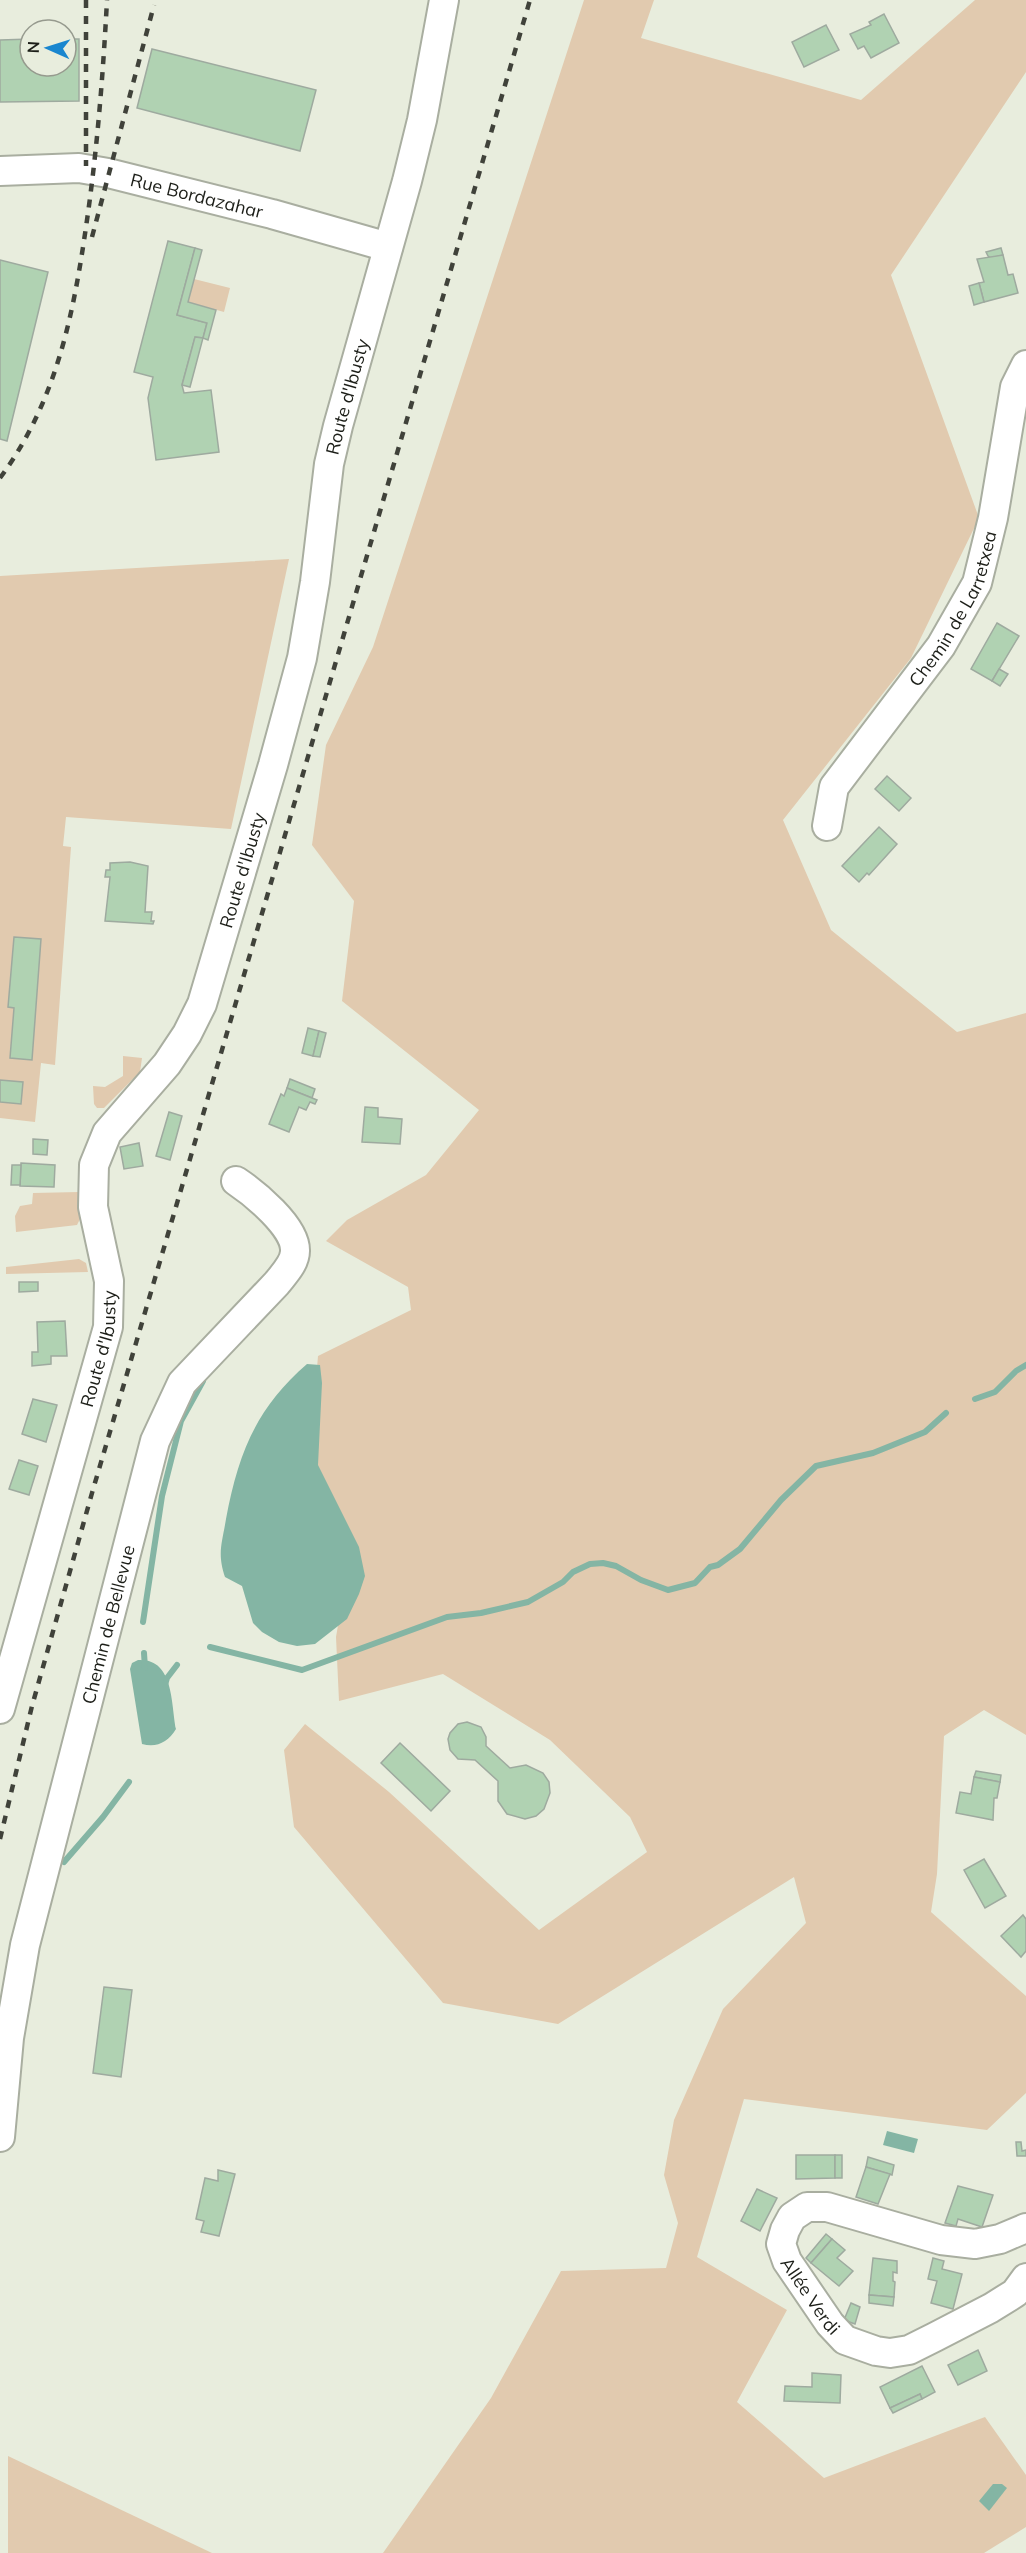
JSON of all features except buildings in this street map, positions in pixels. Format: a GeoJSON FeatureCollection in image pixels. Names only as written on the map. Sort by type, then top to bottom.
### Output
{"type":"FeatureCollection","features":[{"type":"Feature","properties":{"kind":"street","name":"Route d'Ibusty"},"geometry":{"type":"LineString","coordinates":[[0,1709],[108,1326],[110,1281],[93,1208],[94,1165],[107,1132],[167,1064],[187,1034],[202,1004],[302,658],[315,582],[329,464],[422,120],[444,0]]}},
{"type":"Feature","properties":{"kind":"street","name":"Rue Bordazahar"},"geometry":{"type":"LineString","coordinates":[[0,171],[79,168],[101,172],[272,214],[388,247]]}},
{"type":"Feature","properties":{"kind":"street","name":"Chemin de Larretxea"},"geometry":{"type":"LineString","coordinates":[[827,826],[834,787],[941,646],[977,583],[993,519],[1015,387],[1026,365]]}},
{"type":"Feature","properties":{"kind":"street","name":"Chemin de Bellevue"},"geometry":{"type":"LineString","coordinates":[[0,2137],[9,2038],[25,1945],[155,1441],[182,1383],[277,1283],[289,1268],[295,1253],[294,1242],[286,1227],[252,1192],[236,1180]]}},
{"type":"Feature","properties":{"kind":"street","name":"Allée Verdi"},"geometry":{"type":"LineString","coordinates":[[1026,2228],[1000,2239],[975,2244],[941,2240],[827,2207],[807,2207],[792,2217],[781,2244],[787,2261],[830,2324],[845,2340],[876,2351],[890,2353],[909,2350],[927,2342],[991,2308],[1015,2293],[1026,2278]]}},
{"type":"Feature","properties":{"kind":"shaded area"},"geometry":{"type":"Polygon","coordinates":[[[584,0],[654,0],[641,38],[861,100],[975,0],[1026,0],[1026,72],[891,275],[979,518],[911,658],[783,820],[831,930],[957,1032],[1026,1013],[1026,1735],[984,1710],[944,1736],[937,1874],[931,1912],[1026,1996],[1026,2093],[987,2130],[744,2099],[697,2257],[787,2310],[737,2402],[824,2478],[985,2417],[1026,2475],[1026,2527],[984,2553],[383,2553],[491,2398],[561,2271],[666,2268],[678,2223],[664,2175],[674,2120],[723,2009],[806,1923],[794,1877],[558,2024],[443,2003],[294,1827],[284,1750],[305,1724],[389,1792],[539,1930],[647,1852],[630,1817],[550,1740],[443,1674],[339,1701],[336,1637],[350,1555],[309,1465],[318,1356],[411,1310],[408,1287],[326,1241],[347,1220],[426,1175],[479,1110],[342,1001],[354,901],[312,845],[326,745],[373,647],[584,0]]]}},
{"type":"Feature","properties":{"kind":"shaded area"},"geometry":{"type":"Polygon","coordinates":[[[194,279],[230,288],[224,312],[188,302],[194,279]]]}},
{"type":"Feature","properties":{"kind":"shaded area"},"geometry":{"type":"Polygon","coordinates":[[[289,559],[231,829],[66,817],[63,846],[71,847],[55,1065],[41,1063],[35,1122],[0,1118],[0,576],[289,559]]]}},
{"type":"Feature","properties":{"kind":"shaded area"},"geometry":{"type":"Polygon","coordinates":[[[123,1056],[142,1058],[140,1072],[104,1108],[97,1108],[94,1104],[93,1086],[105,1087],[123,1076],[123,1056]]]}},
{"type":"Feature","properties":{"kind":"shaded area"},"geometry":{"type":"Polygon","coordinates":[[[79,1192],[81,1217],[77,1225],[16,1232],[15,1216],[20,1206],[32,1204],[33,1193],[79,1192]]]}},
{"type":"Feature","properties":{"kind":"shaded area"},"geometry":{"type":"Polygon","coordinates":[[[79,1259],[86,1263],[88,1272],[6,1274],[6,1267],[79,1259]]]}},
{"type":"Feature","properties":{"kind":"shaded area"},"geometry":{"type":"Polygon","coordinates":[[[8,2456],[212,2553],[8,2553],[8,2456]]]}},
{"type":"Feature","properties":{"kind":"water"},"geometry":{"type":"Polygon","coordinates":[[[307,1364],[320,1365],[322,1383],[318,1465],[359,1547],[365,1576],[347,1619],[315,1644],[297,1646],[279,1642],[262,1632],[253,1623],[242,1586],[225,1577],[221,1555],[231,1495],[243,1453],[262,1415],[289,1381],[307,1364]]]}},
{"type":"Feature","properties":{"kind":"water"},"geometry":{"type":"Polygon","coordinates":[[[138,1660],[150,1661],[158,1666],[165,1674],[169,1684],[176,1729],[166,1741],[157,1744],[142,1744],[130,1669],[132,1663],[138,1660]]]}},
{"type":"Feature","properties":{"kind":"water"},"geometry":{"type":"Polygon","coordinates":[[[887,2131],[918,2139],[914,2153],[883,2145],[887,2131]]]}},
{"type":"Feature","properties":{"kind":"water"},"geometry":{"type":"Polygon","coordinates":[[[993,2484],[1002,2484],[1007,2488],[989,2511],[979,2501],[993,2484]]]}},
{"type":"Feature","properties":{"kind":"waterway"},"geometry":{"type":"LineString","coordinates":[[975,1399],[995,1392],[1016,1371],[1026,1365]]}},
{"type":"Feature","properties":{"kind":"waterway"},"geometry":{"type":"LineString","coordinates":[[143,1622],[162,1496],[181,1421],[203,1381]]}},
{"type":"Feature","properties":{"kind":"waterway"},"geometry":{"type":"LineString","coordinates":[[210,1647],[302,1670],[447,1617],[481,1613],[528,1602],[563,1582],[573,1572],[590,1564],[603,1563],[616,1566],[641,1580],[668,1590],[695,1583],[710,1567],[718,1565],[740,1549],[781,1500],[816,1466],[873,1453],[925,1432],[946,1413]]}},
{"type":"Feature","properties":{"kind":"waterway"},"geometry":{"type":"LineString","coordinates":[[144,1653],[145,1668]]}},
{"type":"Feature","properties":{"kind":"waterway"},"geometry":{"type":"LineString","coordinates":[[165,1685],[167,1678],[177,1665]]}},
{"type":"Feature","properties":{"kind":"waterway"},"geometry":{"type":"LineString","coordinates":[[64,1862],[103,1817],[129,1782]]}},
{"type":"Feature","properties":{"kind":"railway"},"geometry":{"type":"LineString","coordinates":[[86,0],[86,166]]}},
{"type":"Feature","properties":{"kind":"railway"},"geometry":{"type":"LineString","coordinates":[[0,478],[35,419],[48,389],[68,326],[81,261],[93,171],[107,0]]}},
{"type":"Feature","properties":{"kind":"railway"},"geometry":{"type":"LineString","coordinates":[[0,1839],[32,1706],[92,1493],[530,0]]}},
{"type":"Feature","properties":{"kind":"railway"},"geometry":{"type":"LineString","coordinates":[[92,237],[154,5]]}}]}
